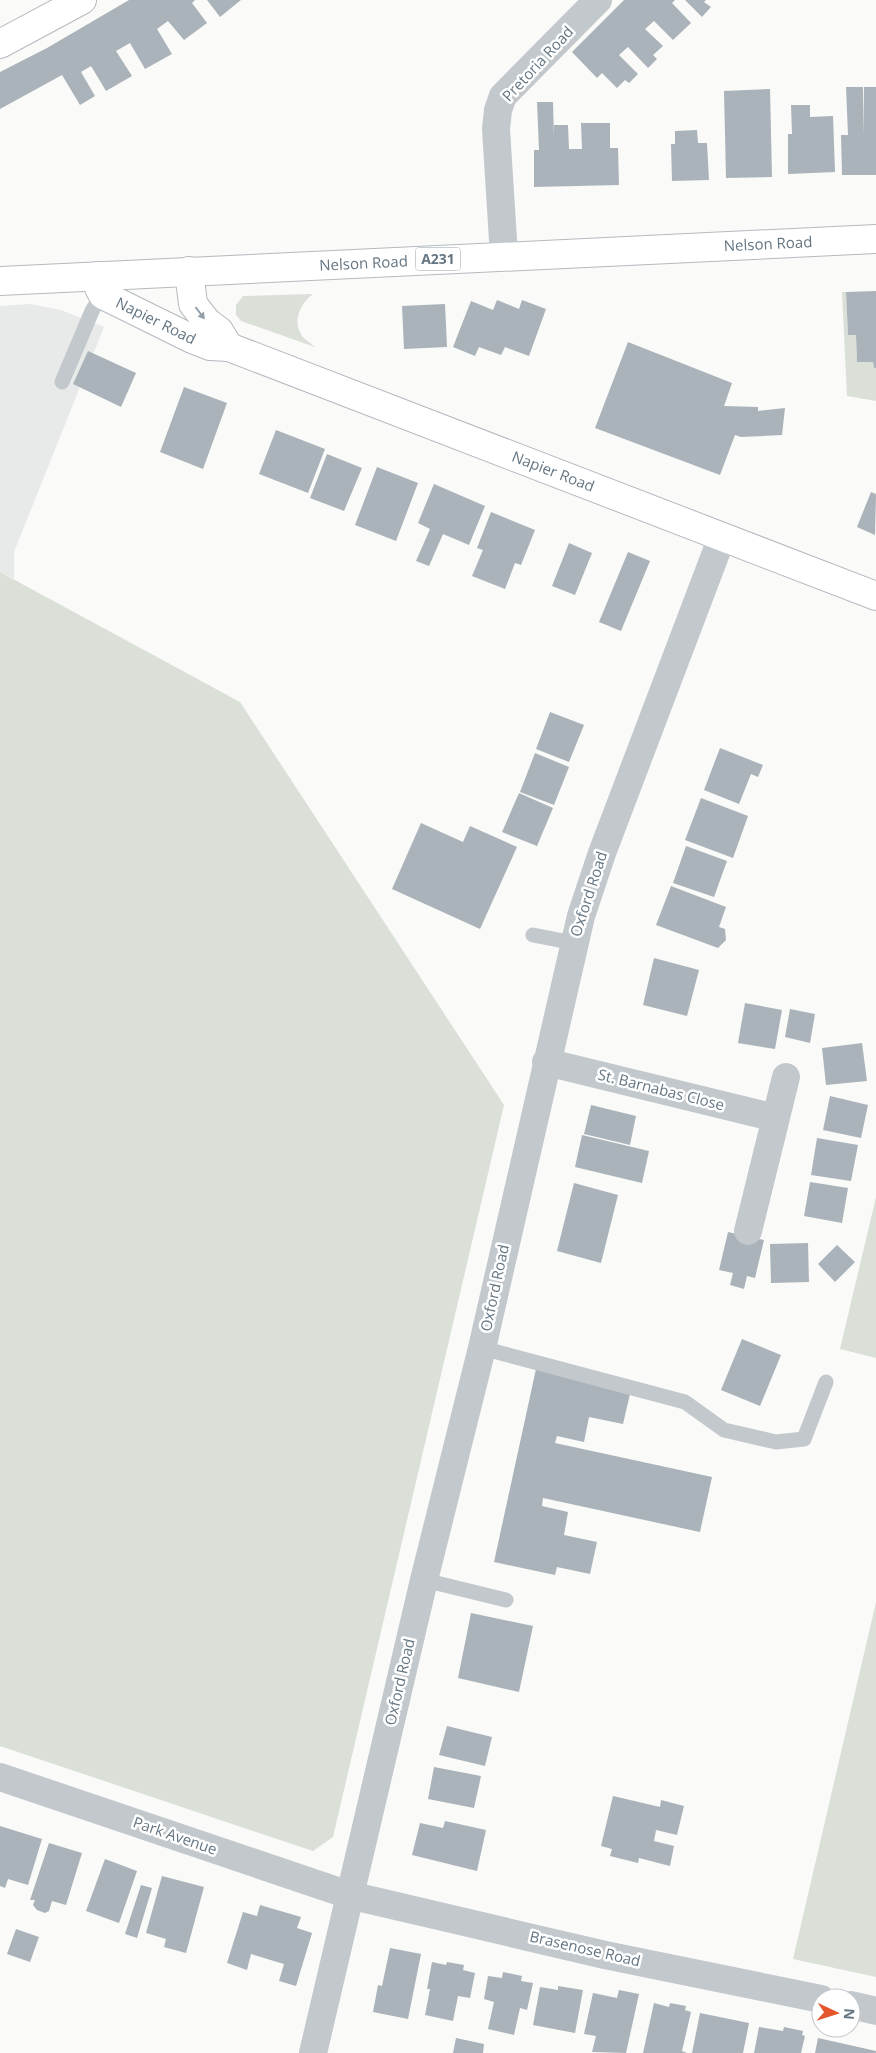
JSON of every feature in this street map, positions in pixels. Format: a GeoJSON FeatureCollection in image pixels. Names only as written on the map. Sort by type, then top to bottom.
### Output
{"type":"FeatureCollection","features":[{"type":"Feature","properties":{"kind":"street"},"geometry":{"type":"LineString","coordinates":[[0,44],[82,0]]}},
{"type":"Feature","properties":{"kind":"street","name":"Pretoria Road"},"geometry":{"type":"LineString","coordinates":[[504,256],[496,129],[498,110],[503,96],[598,0]]}},
{"type":"Feature","properties":{"kind":"street","name":"Nelson Road"},"geometry":{"type":"LineString","coordinates":[[0,281],[100,285],[189,271],[876,238]]}},
{"type":"Feature","properties":{"kind":"street","name":"Napier Road"},"geometry":{"type":"LineString","coordinates":[[189,271],[193,304],[202,317],[218,331],[229,347]]}},
{"type":"Feature","properties":{"kind":"street","name":"Napier Road"},"geometry":{"type":"LineString","coordinates":[[100,285],[177,333],[210,346],[229,347],[876,596]]}},
{"type":"Feature","properties":{"kind":"street","name":"Oxford Road"},"geometry":{"type":"LineString","coordinates":[[313,2053],[424,1580],[482,1348],[574,943],[592,879],[722,537]]}},
{"type":"Feature","properties":{"kind":"street","name":"St. Barnabas Close"},"geometry":{"type":"LineString","coordinates":[[546,1062],[776,1118]]}},
{"type":"Feature","properties":{"kind":"street"},"geometry":{"type":"LineString","coordinates":[[748,1231],[786,1077]]}},
{"type":"Feature","properties":{"kind":"street","name":"Park Avenue"},"geometry":{"type":"LineString","coordinates":[[0,1777],[349,1895]]}},
{"type":"Feature","properties":{"kind":"street","name":"Brasenose Road"},"geometry":{"type":"LineString","coordinates":[[349,1895],[605,1955],[811,1997]]}},
{"type":"Feature","properties":{"kind":"street"},"geometry":{"type":"LineString","coordinates":[[861,2007],[876,2011]]}},
{"type":"Feature","properties":{"kind":"lane"},"geometry":{"type":"LineString","coordinates":[[62,382],[92,311],[100,285]]}},
{"type":"Feature","properties":{"kind":"lane"},"geometry":{"type":"LineString","coordinates":[[533,935],[574,943]]}},
{"type":"Feature","properties":{"kind":"lane"},"geometry":{"type":"LineString","coordinates":[[482,1348],[685,1402],[724,1430],[776,1442],[804,1439],[826,1382]]}},
{"type":"Feature","properties":{"kind":"lane"},"geometry":{"type":"LineString","coordinates":[[424,1580],[506,1600]]}},
{"type":"Feature","properties":{"kind":"shaded area"},"geometry":{"type":"Polygon","coordinates":[[[842,292],[846,292],[848,335],[856,335],[857,362],[873,362],[874,368],[876,368],[876,401],[847,396],[842,292]]]}},
{"type":"Feature","properties":{"kind":"shaded area"},"geometry":{"type":"Polygon","coordinates":[[[313,294],[301,308],[298,325],[302,336],[315,347],[241,321],[236,315],[236,305],[243,296],[313,294]]]}},
{"type":"Feature","properties":{"kind":"shaded area"},"geometry":{"type":"Polygon","coordinates":[[[30,304],[61,310],[104,327],[14,552],[14,579],[0,572],[0,306],[30,304]]]}},
{"type":"Feature","properties":{"kind":"shaded area"},"geometry":{"type":"Polygon","coordinates":[[[0,572],[240,702],[504,1105],[333,1837],[313,1851],[0,1746],[0,572]]]}},
{"type":"Feature","properties":{"kind":"shaded area"},"geometry":{"type":"Polygon","coordinates":[[[876,1197],[876,1358],[840,1349],[876,1197]]]}},
{"type":"Feature","properties":{"kind":"shaded area"},"geometry":{"type":"Polygon","coordinates":[[[876,1602],[876,1977],[793,1959],[876,1602]]]}},
{"type":"Feature","properties":{"kind":"building"},"geometry":{"type":"Polygon","coordinates":[[[129,0],[195,0],[192,3],[207,23],[184,40],[168,21],[157,29],[172,54],[145,69],[130,43],[116,51],[132,76],[106,91],[91,66],[81,72],[95,96],[80,105],[62,75],[0,109],[0,72],[47,48],[129,0]]]}},
{"type":"Feature","properties":{"kind":"building"},"geometry":{"type":"Polygon","coordinates":[[[207,0],[241,0],[220,17],[207,0]]]}},
{"type":"Feature","properties":{"kind":"building"},"geometry":{"type":"Polygon","coordinates":[[[624,0],[675,0],[672,3],[691,23],[673,40],[654,21],[645,29],[663,46],[653,55],[657,59],[648,68],[628,47],[619,55],[638,74],[629,83],[625,80],[617,88],[602,73],[597,78],[572,52],[624,0]]]}},
{"type":"Feature","properties":{"kind":"building"},"geometry":{"type":"Polygon","coordinates":[[[685,0],[706,0],[704,2],[711,7],[702,17],[685,0]]]}},
{"type":"Feature","properties":{"kind":"building"},"geometry":{"type":"Polygon","coordinates":[[[846,87],[863,87],[864,136],[864,87],[876,87],[876,175],[842,175],[841,135],[848,135],[846,87]]]}},
{"type":"Feature","properties":{"kind":"building"},"geometry":{"type":"Polygon","coordinates":[[[770,89],[772,177],[726,178],[724,91],[770,89]]]}},
{"type":"Feature","properties":{"kind":"building"},"geometry":{"type":"Polygon","coordinates":[[[537,102],[553,102],[554,138],[554,125],[568,125],[569,149],[582,149],[581,123],[610,123],[610,148],[618,148],[619,185],[534,187],[534,150],[539,150],[537,102]]]}},
{"type":"Feature","properties":{"kind":"building"},"geometry":{"type":"Polygon","coordinates":[[[791,105],[810,105],[810,117],[833,116],[835,172],[788,174],[788,134],[792,134],[791,105]]]}},
{"type":"Feature","properties":{"kind":"building"},"geometry":{"type":"Polygon","coordinates":[[[697,130],[698,143],[707,143],[709,180],[672,181],[671,144],[675,144],[675,131],[697,130]]]}},
{"type":"Feature","properties":{"kind":"building"},"geometry":{"type":"Polygon","coordinates":[[[876,291],[876,368],[874,368],[873,362],[857,362],[856,335],[848,335],[846,292],[876,291]]]}},
{"type":"Feature","properties":{"kind":"building"},"geometry":{"type":"Polygon","coordinates":[[[497,300],[519,309],[522,300],[546,309],[529,356],[505,347],[501,355],[479,347],[475,356],[453,347],[471,301],[493,310],[497,300]]]}},
{"type":"Feature","properties":{"kind":"building"},"geometry":{"type":"Polygon","coordinates":[[[445,304],[447,347],[404,349],[402,306],[445,304]]]}},
{"type":"Feature","properties":{"kind":"building"},"geometry":{"type":"Polygon","coordinates":[[[628,342],[732,383],[724,406],[758,407],[758,411],[785,408],[782,435],[741,437],[735,435],[720,475],[595,428],[628,342]]]}},
{"type":"Feature","properties":{"kind":"building"},"geometry":{"type":"Polygon","coordinates":[[[88,351],[136,373],[121,407],[73,384],[88,351]]]}},
{"type":"Feature","properties":{"kind":"building"},"geometry":{"type":"Polygon","coordinates":[[[184,387],[227,403],[203,469],[160,452],[184,387]]]}},
{"type":"Feature","properties":{"kind":"building"},"geometry":{"type":"Polygon","coordinates":[[[276,430],[325,449],[308,493],[259,474],[276,430]]]}},
{"type":"Feature","properties":{"kind":"building"},"geometry":{"type":"Polygon","coordinates":[[[327,454],[362,468],[344,511],[310,498],[327,454]]]}},
{"type":"Feature","properties":{"kind":"building"},"geometry":{"type":"Polygon","coordinates":[[[377,467],[418,483],[396,541],[355,525],[377,467]]]}},
{"type":"Feature","properties":{"kind":"building"},"geometry":{"type":"Polygon","coordinates":[[[434,484],[485,506],[469,545],[443,534],[429,566],[416,561],[430,529],[418,523],[434,484]]]}},
{"type":"Feature","properties":{"kind":"building"},"geometry":{"type":"Polygon","coordinates":[[[871,492],[876,494],[875,535],[857,527],[871,492]]]}},
{"type":"Feature","properties":{"kind":"building"},"geometry":{"type":"Polygon","coordinates":[[[491,512],[535,530],[521,565],[515,563],[505,589],[472,576],[483,550],[477,548],[491,512]]]}},
{"type":"Feature","properties":{"kind":"building"},"geometry":{"type":"Polygon","coordinates":[[[569,543],[592,553],[575,595],[552,586],[569,543]]]}},
{"type":"Feature","properties":{"kind":"building"},"geometry":{"type":"Polygon","coordinates":[[[628,552],[650,561],[621,631],[599,622],[628,552]]]}},
{"type":"Feature","properties":{"kind":"building"},"geometry":{"type":"Polygon","coordinates":[[[550,712],[584,725],[569,762],[536,749],[550,712]]]}},
{"type":"Feature","properties":{"kind":"building"},"geometry":{"type":"Polygon","coordinates":[[[720,748],[763,765],[758,777],[751,774],[739,804],[704,790],[720,748]]]}},
{"type":"Feature","properties":{"kind":"building"},"geometry":{"type":"Polygon","coordinates":[[[535,753],[569,767],[554,805],[520,792],[535,753]]]}},
{"type":"Feature","properties":{"kind":"building"},"geometry":{"type":"Polygon","coordinates":[[[519,793],[553,808],[537,846],[502,832],[519,793]]]}},
{"type":"Feature","properties":{"kind":"building"},"geometry":{"type":"Polygon","coordinates":[[[701,798],[748,816],[733,858],[685,840],[701,798]]]}},
{"type":"Feature","properties":{"kind":"building"},"geometry":{"type":"Polygon","coordinates":[[[421,823],[463,842],[470,826],[517,847],[480,929],[392,889],[421,823]]]}},
{"type":"Feature","properties":{"kind":"building"},"geometry":{"type":"Polygon","coordinates":[[[686,846],[727,861],[714,897],[673,883],[686,846]]]}},
{"type":"Feature","properties":{"kind":"building"},"geometry":{"type":"Polygon","coordinates":[[[671,886],[726,907],[719,927],[725,929],[726,940],[718,948],[656,925],[671,886]]]}},
{"type":"Feature","properties":{"kind":"building"},"geometry":{"type":"Polygon","coordinates":[[[654,958],[699,970],[687,1016],[643,1005],[654,958]]]}},
{"type":"Feature","properties":{"kind":"building"},"geometry":{"type":"Polygon","coordinates":[[[745,1003],[782,1010],[775,1049],[738,1043],[745,1003]]]}},
{"type":"Feature","properties":{"kind":"building"},"geometry":{"type":"Polygon","coordinates":[[[790,1009],[815,1014],[810,1043],[785,1037],[790,1009]]]}},
{"type":"Feature","properties":{"kind":"building"},"geometry":{"type":"Polygon","coordinates":[[[862,1043],[867,1081],[826,1085],[822,1048],[862,1043]]]}},
{"type":"Feature","properties":{"kind":"building"},"geometry":{"type":"Polygon","coordinates":[[[830,1096],[868,1105],[861,1138],[823,1130],[830,1096]]]}},
{"type":"Feature","properties":{"kind":"building"},"geometry":{"type":"Polygon","coordinates":[[[591,1105],[636,1116],[630,1145],[584,1134],[591,1105]]]}},
{"type":"Feature","properties":{"kind":"building"},"geometry":{"type":"Polygon","coordinates":[[[582,1135],[649,1151],[642,1183],[575,1167],[582,1135]]]}},
{"type":"Feature","properties":{"kind":"building"},"geometry":{"type":"Polygon","coordinates":[[[817,1138],[858,1145],[851,1181],[811,1175],[817,1138]]]}},
{"type":"Feature","properties":{"kind":"building"},"geometry":{"type":"Polygon","coordinates":[[[810,1182],[848,1188],[842,1223],[804,1216],[810,1182]]]}},
{"type":"Feature","properties":{"kind":"building"},"geometry":{"type":"Polygon","coordinates":[[[574,1183],[618,1195],[601,1263],[557,1251],[574,1183]]]}},
{"type":"Feature","properties":{"kind":"building"},"geometry":{"type":"Polygon","coordinates":[[[728,1232],[764,1240],[755,1278],[747,1276],[744,1289],[730,1285],[733,1273],[719,1270],[728,1232]]]}},
{"type":"Feature","properties":{"kind":"building"},"geometry":{"type":"Polygon","coordinates":[[[808,1243],[809,1282],[771,1283],[770,1244],[808,1243]]]}},
{"type":"Feature","properties":{"kind":"building"},"geometry":{"type":"Polygon","coordinates":[[[837,1245],[855,1262],[835,1282],[818,1264],[837,1245]]]}},
{"type":"Feature","properties":{"kind":"building"},"geometry":{"type":"Polygon","coordinates":[[[742,1339],[781,1355],[760,1406],[721,1390],[742,1339]]]}},
{"type":"Feature","properties":{"kind":"building"},"geometry":{"type":"Polygon","coordinates":[[[536,1369],[597,1382],[596,1386],[630,1394],[623,1424],[589,1417],[584,1442],[557,1436],[555,1443],[712,1477],[700,1532],[543,1498],[542,1506],[568,1512],[564,1535],[597,1542],[590,1574],[557,1567],[555,1575],[494,1562],[536,1369]]]}},
{"type":"Feature","properties":{"kind":"building"},"geometry":{"type":"Polygon","coordinates":[[[471,1613],[533,1626],[519,1692],[458,1678],[471,1613]]]}},
{"type":"Feature","properties":{"kind":"building"},"geometry":{"type":"Polygon","coordinates":[[[447,1726],[492,1737],[485,1766],[439,1755],[447,1726]]]}},
{"type":"Feature","properties":{"kind":"building"},"geometry":{"type":"Polygon","coordinates":[[[434,1767],[481,1776],[474,1808],[428,1799],[434,1767]]]}},
{"type":"Feature","properties":{"kind":"building"},"geometry":{"type":"Polygon","coordinates":[[[613,1796],[660,1807],[661,1800],[684,1806],[677,1835],[656,1830],[654,1841],[674,1846],[670,1866],[639,1858],[638,1863],[610,1856],[612,1849],[601,1846],[613,1796]]]}},
{"type":"Feature","properties":{"kind":"building"},"geometry":{"type":"Polygon","coordinates":[[[445,1821],[486,1830],[477,1871],[412,1855],[420,1823],[443,1828],[445,1821]]]}},
{"type":"Feature","properties":{"kind":"building"},"geometry":{"type":"Polygon","coordinates":[[[0,1826],[42,1839],[28,1885],[8,1879],[5,1888],[0,1886],[0,1826]]]}},
{"type":"Feature","properties":{"kind":"building"},"geometry":{"type":"Polygon","coordinates":[[[49,1843],[82,1853],[66,1905],[52,1901],[49,1911],[45,1913],[37,1910],[33,1905],[35,1900],[30,1900],[49,1843]]]}},
{"type":"Feature","properties":{"kind":"building"},"geometry":{"type":"Polygon","coordinates":[[[105,1859],[137,1871],[119,1923],[86,1911],[105,1859]]]}},
{"type":"Feature","properties":{"kind":"building"},"geometry":{"type":"Polygon","coordinates":[[[162,1876],[204,1887],[186,1953],[164,1947],[166,1939],[146,1933],[162,1876]]]}},
{"type":"Feature","properties":{"kind":"building"},"geometry":{"type":"Polygon","coordinates":[[[141,1885],[152,1888],[137,1938],[125,1934],[141,1885]]]}},
{"type":"Feature","properties":{"kind":"building"},"geometry":{"type":"Polygon","coordinates":[[[260,1905],[301,1917],[297,1928],[312,1933],[296,1986],[279,1981],[284,1964],[251,1954],[247,1970],[227,1963],[243,1912],[257,1916],[260,1905]]]}},
{"type":"Feature","properties":{"kind":"building"},"geometry":{"type":"Polygon","coordinates":[[[16,1929],[39,1937],[30,1962],[7,1954],[16,1929]]]}},
{"type":"Feature","properties":{"kind":"building"},"geometry":{"type":"Polygon","coordinates":[[[390,1948],[421,1954],[408,2019],[373,2012],[378,1985],[382,1986],[390,1948]]]}},
{"type":"Feature","properties":{"kind":"building"},"geometry":{"type":"Polygon","coordinates":[[[432,1962],[446,1965],[447,1962],[464,1965],[463,1970],[475,1973],[470,1998],[458,1996],[453,2021],[425,2015],[430,1989],[427,1989],[432,1962]]]}},
{"type":"Feature","properties":{"kind":"building"},"geometry":{"type":"Polygon","coordinates":[[[503,1972],[522,1976],[521,1981],[533,1983],[527,2010],[520,2008],[514,2035],[488,2029],[494,2002],[484,1999],[488,1976],[502,1978],[503,1972]]]}},
{"type":"Feature","properties":{"kind":"building"},"geometry":{"type":"Polygon","coordinates":[[[558,1986],[583,1990],[575,2033],[533,2025],[540,1987],[558,1990],[558,1986]]]}},
{"type":"Feature","properties":{"kind":"building"},"geometry":{"type":"Polygon","coordinates":[[[619,1990],[639,1994],[626,2053],[592,2052],[596,2036],[584,2034],[593,1993],[617,1998],[619,1990]]]}},
{"type":"Feature","properties":{"kind":"building"},"geometry":{"type":"Polygon","coordinates":[[[654,2003],[669,2007],[670,2003],[686,2006],[685,2010],[691,2012],[682,2051],[687,2053],[643,2053],[654,2003]]]}},
{"type":"Feature","properties":{"kind":"building"},"geometry":{"type":"Polygon","coordinates":[[[700,2013],[749,2023],[743,2053],[692,2053],[700,2013]]]}},
{"type":"Feature","properties":{"kind":"building"},"geometry":{"type":"Polygon","coordinates":[[[759,2027],[783,2031],[784,2027],[803,2031],[802,2035],[805,2036],[801,2053],[754,2053],[759,2027]]]}},
{"type":"Feature","properties":{"kind":"building"},"geometry":{"type":"Polygon","coordinates":[[[456,2038],[484,2044],[483,2053],[453,2053],[456,2038]]]}},
{"type":"Feature","properties":{"kind":"building"},"geometry":{"type":"Polygon","coordinates":[[[818,2038],[876,2051],[876,2053],[815,2053],[818,2038]]]}}]}
